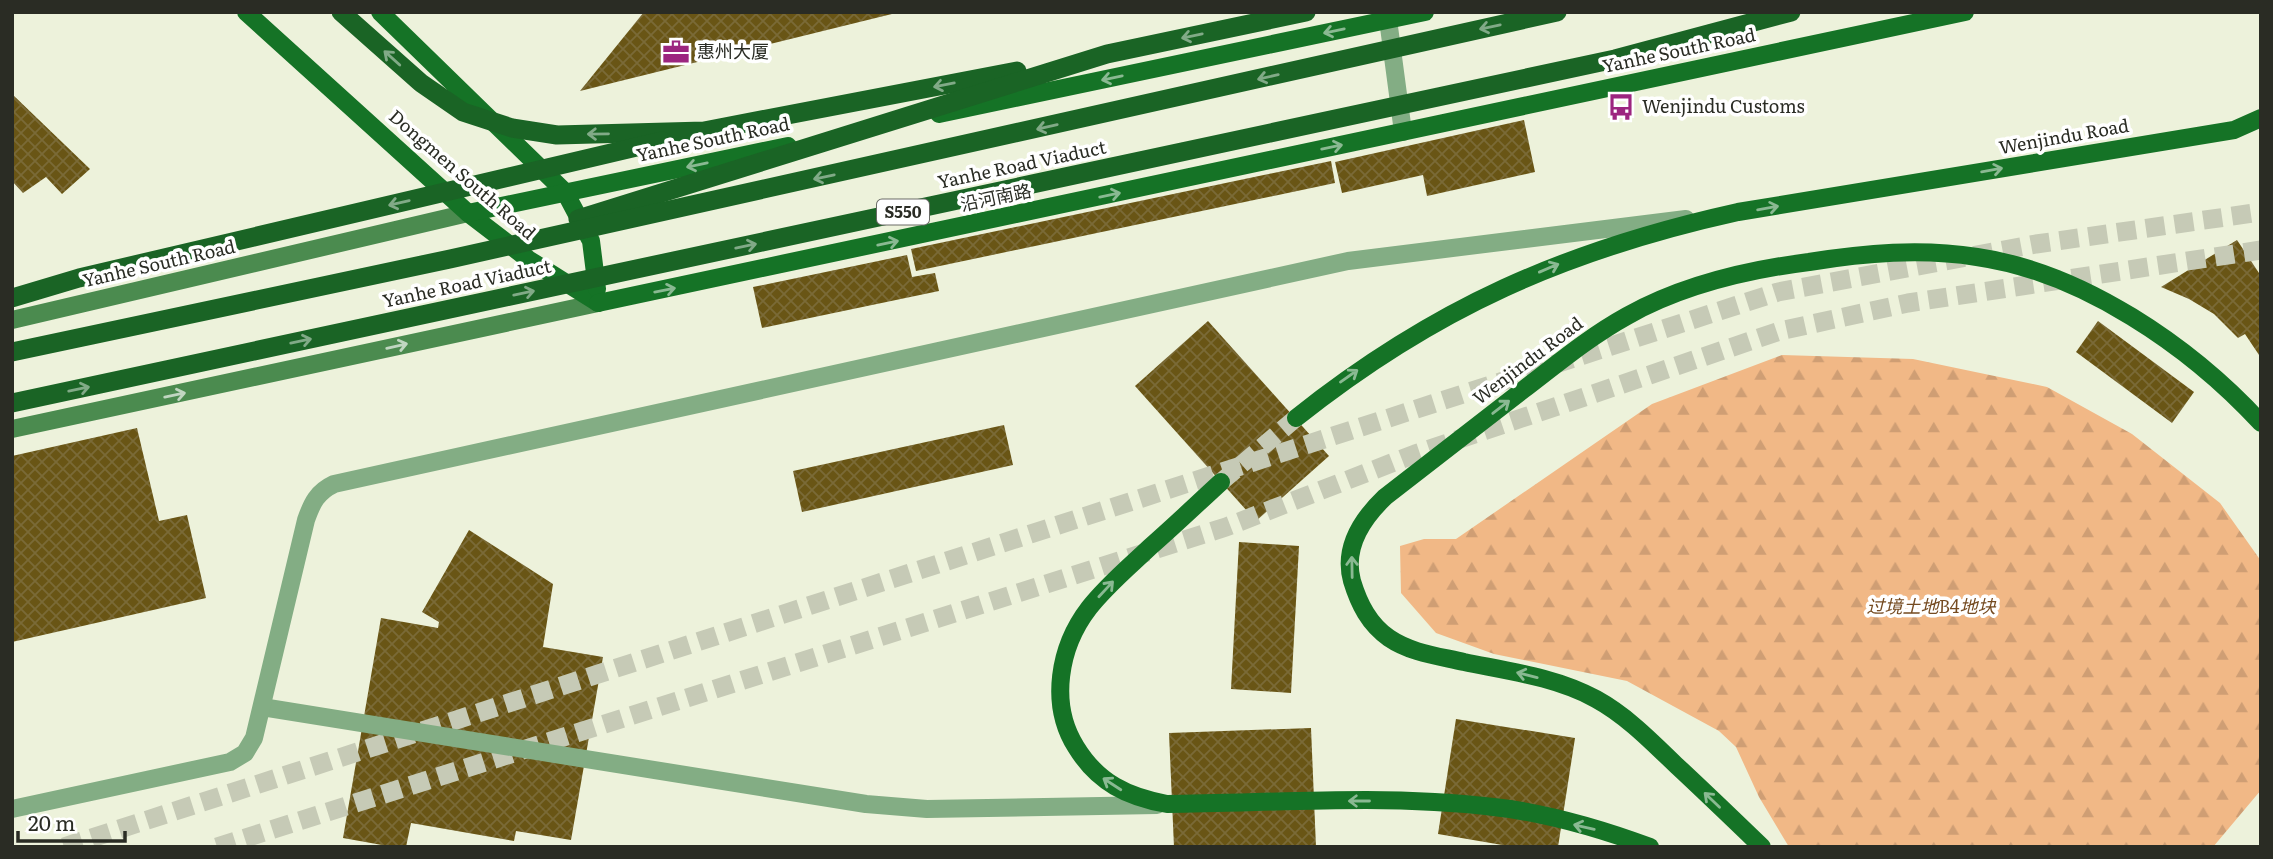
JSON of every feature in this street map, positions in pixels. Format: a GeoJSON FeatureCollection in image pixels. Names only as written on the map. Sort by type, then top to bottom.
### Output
{"type":"FeatureCollection","features":[{"type":"Feature","properties":{"kind":"highway"},"geometry":{"type":"LineString","coordinates":[[341,12],[421,83],[463,112],[512,128],[557,135],[704,131]]}},
{"type":"Feature","properties":{"kind":"highway"},"geometry":{"type":"LineString","coordinates":[[12,298],[79,278],[704,131],[1107,54],[1307,12]]}},
{"type":"Feature","properties":{"kind":"highway","name":"Yanhe Road Viaduct"},"geometry":{"type":"LineString","coordinates":[[12,352],[450,259],[1557,12]]}},
{"type":"Feature","properties":{"kind":"highway","name":"Yanhe Road Viaduct"},"geometry":{"type":"LineString","coordinates":[[12,403],[1615,59],[1791,12]]}},
{"type":"Feature","properties":{"kind":"highway"},"geometry":{"type":"LineString","coordinates":[[450,259],[1107,54]]}},
{"type":"Feature","properties":{"kind":"main road","name":"Dongmen South Road"},"geometry":{"type":"LineString","coordinates":[[246,12],[468,213],[528,259],[598,303]]}},
{"type":"Feature","properties":{"kind":"main road"},"geometry":{"type":"LineString","coordinates":[[12,429],[598,303],[591,241],[565,192],[380,12]]}},
{"type":"Feature","properties":{"kind":"main road","name":"Yanhe South Road"},"geometry":{"type":"LineString","coordinates":[[12,320],[468,213],[1387,16],[1425,12]]}},
{"type":"Feature","properties":{"kind":"main road","name":"Yanhe South Road"},"geometry":{"type":"LineString","coordinates":[[1403,132],[1965,12]]}},
{"type":"Feature","properties":{"kind":"main road","name":"Wenjindu Road"},"geometry":{"type":"LineString","coordinates":[[1296,418],[1342,381],[1440,319],[1502,288],[1561,263],[1619,243],[1738,212],[2234,130],[2261,118]]}},
{"type":"Feature","properties":{"kind":"main road","name":"沿河南路"},"geometry":{"type":"LineString","coordinates":[[598,303],[1403,132]]}},
{"type":"Feature","properties":{"kind":"main road","name":"Wenjindu Road"},"geometry":{"type":"LineString","coordinates":[[1762,847],[1631,722],[1595,698],[1528,674],[1409,650],[1389,638],[1370,621],[1358,600],[1351,576],[1356,533],[1369,513],[1385,497],[1584,342],[1627,316],[1675,293],[1715,281],[1779,266],[1860,254],[1927,252],[1979,257],[2030,269],[2065,282],[2135,319],[2171,344],[2212,375],[2261,423]]}},
{"type":"Feature","properties":{"kind":"main road"},"geometry":{"type":"LineString","coordinates":[[1221,482],[1110,584],[1088,608],[1074,632],[1064,659],[1059,690],[1062,713],[1071,740],[1084,761],[1108,783],[1138,799],[1167,804],[1427,802],[1511,809],[1614,834],[1650,847]]}},
{"type":"Feature","properties":{"kind":"street"},"geometry":{"type":"LineString","coordinates":[[1387,16],[1403,132]]}},
{"type":"Feature","properties":{"kind":"street"},"geometry":{"type":"LineString","coordinates":[[12,809],[230,762],[245,753],[254,738],[306,520],[321,490],[334,484],[1348,261],[1738,212]]}},
{"type":"Feature","properties":{"kind":"street"},"geometry":{"type":"LineString","coordinates":[[262,707],[866,804],[928,809],[1167,804]]}},
{"type":"Feature","properties":{"kind":"green space","name":"过境土地B4地块"},"geometry":{"type":"Polygon","coordinates":[[[1782,355],[1913,359],[2047,387],[2132,434],[2220,503],[2261,561],[2261,790],[2213,847],[1789,847],[1759,797],[1736,747],[1719,731],[1627,681],[1494,654],[1436,633],[1401,593],[1400,546],[1424,539],[1456,539],[1652,404],[1782,355]]]}},
{"type":"Feature","properties":{"kind":"building","name":"惠州大厦"},"geometry":{"type":"Polygon","coordinates":[[[644,12],[896,12],[896,13],[580,91],[644,12]]]}},
{"type":"Feature","properties":{"kind":"building"},"geometry":{"type":"Polygon","coordinates":[[[12,94],[90,169],[62,194],[46,177],[23,193],[12,181],[12,94]]]}},
{"type":"Feature","properties":{"kind":"building"},"geometry":{"type":"Polygon","coordinates":[[[1524,120],[1535,172],[1427,196],[1423,175],[1342,193],[1335,162],[1524,120]]]}},
{"type":"Feature","properties":{"kind":"building"},"geometry":{"type":"Polygon","coordinates":[[[1331,161],[1335,183],[916,271],[911,249],[1331,161]]]}},
{"type":"Feature","properties":{"kind":"building"},"geometry":{"type":"Polygon","coordinates":[[[2237,240],[2261,276],[2261,358],[2245,334],[2238,338],[2214,314],[2161,287],[2237,240]]]}},
{"type":"Feature","properties":{"kind":"building"},"geometry":{"type":"Polygon","coordinates":[[[907,255],[912,277],[935,273],[939,291],[762,328],[753,287],[907,255]]]}},
{"type":"Feature","properties":{"kind":"building"},"geometry":{"type":"Polygon","coordinates":[[[1208,321],[1329,456],[1256,521],[1135,386],[1208,321]]]}},
{"type":"Feature","properties":{"kind":"building"},"geometry":{"type":"Polygon","coordinates":[[[2098,321],[2194,392],[2172,423],[2076,352],[2098,321]]]}},
{"type":"Feature","properties":{"kind":"building"},"geometry":{"type":"Polygon","coordinates":[[[1004,425],[1013,465],[802,512],[793,471],[1004,425]]]}},
{"type":"Feature","properties":{"kind":"building"},"geometry":{"type":"Polygon","coordinates":[[[137,428],[159,521],[187,515],[206,598],[12,642],[12,456],[137,428]]]}},
{"type":"Feature","properties":{"kind":"building"},"geometry":{"type":"Polygon","coordinates":[[[469,530],[553,584],[543,647],[603,657],[571,840],[516,831],[514,841],[411,823],[406,847],[343,838],[381,618],[438,628],[439,622],[422,612],[469,530]]]}},
{"type":"Feature","properties":{"kind":"building"},"geometry":{"type":"Polygon","coordinates":[[[1239,542],[1299,546],[1291,693],[1231,689],[1239,542]]]}},
{"type":"Feature","properties":{"kind":"building"},"geometry":{"type":"Polygon","coordinates":[[[1456,719],[1575,738],[1558,847],[1514,847],[1438,834],[1456,719]]]}},
{"type":"Feature","properties":{"kind":"building"},"geometry":{"type":"Polygon","coordinates":[[[1311,728],[1316,847],[1174,847],[1169,733],[1311,728]]]}},
{"type":"Feature","properties":{"kind":"tunnel"},"geometry":{"type":"LineString","coordinates":[[64,847],[1778,292],[2036,244],[2261,212]]}},
{"type":"Feature","properties":{"kind":"tunnel"},"geometry":{"type":"LineString","coordinates":[[217,847],[1226,527],[1415,454],[1780,331],[1908,303],[2261,250]]}},
{"type":"Feature","properties":{"kind":"tunnel"},"geometry":{"type":"LineString","coordinates":[[1221,482],[1296,418]]}},
{"type":"Feature","properties":{"kind":"place","name":"惠州大厦"},"geometry":{"type":"Point","coordinates":[676,52]}},
{"type":"Feature","properties":{"kind":"place","name":"Wenjindu Customs"},"geometry":{"type":"Point","coordinates":[1621,107]}}]}
